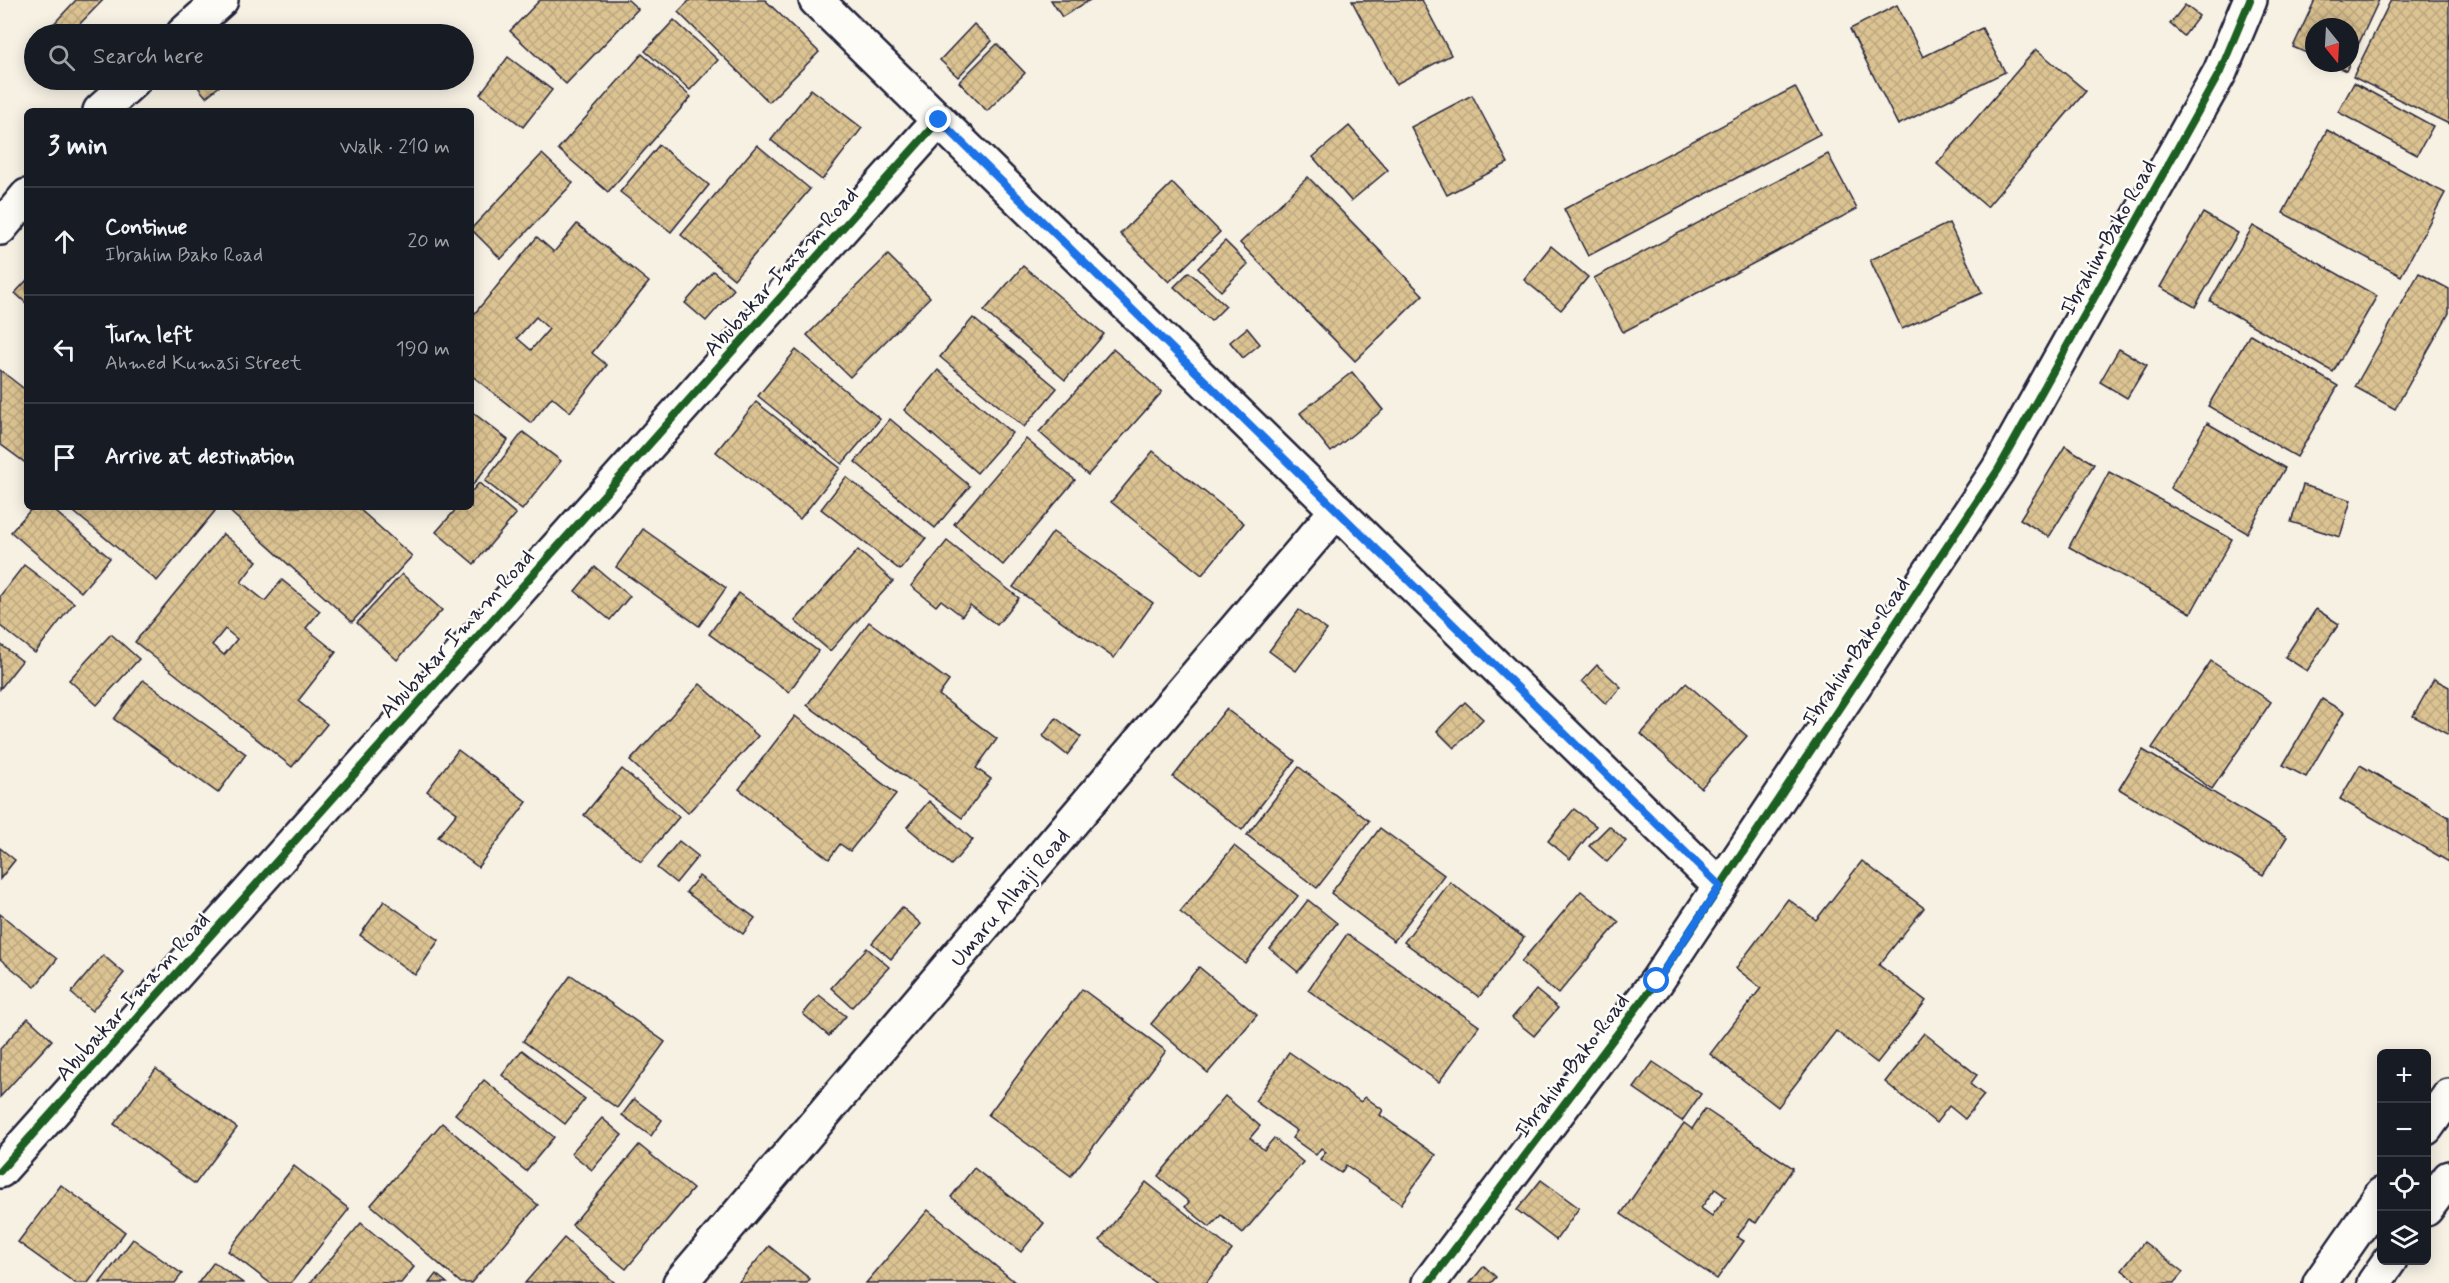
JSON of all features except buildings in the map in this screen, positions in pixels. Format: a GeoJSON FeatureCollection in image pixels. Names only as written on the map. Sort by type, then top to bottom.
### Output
{"type":"FeatureCollection","features":[{"type":"Feature","properties":{"kind":"main road"},"geometry":{"type":"LineString","coordinates":[[194,24],[221,0]]}},
{"type":"Feature","properties":{"kind":"main road"},"geometry":{"type":"LineString","coordinates":[[816,0],[1720,886]]}},
{"type":"Feature","properties":{"kind":"main road","name":"Ibrahim Bako Road"},"geometry":{"type":"LineString","coordinates":[[1429,1283],[1657,981],[1998,470],[2220,72],[2250,0]]}},
{"type":"Feature","properties":{"kind":"main road"},"geometry":{"type":"LineString","coordinates":[[103,108],[123,90]]}},
{"type":"Feature","properties":{"kind":"main road","name":"Abubakar Imam Road"},"geometry":{"type":"LineString","coordinates":[[0,1171],[939,120]]}},
{"type":"Feature","properties":{"kind":"main road"},"geometry":{"type":"LineString","coordinates":[[0,228],[24,200]]}},
{"type":"Feature","properties":{"kind":"main road","name":"Umaru Alhaji Road"},"geometry":{"type":"LineString","coordinates":[[681,1283],[1337,510]]}},
{"type":"Feature","properties":{"kind":"main road"},"geometry":{"type":"LineString","coordinates":[[2431,1122],[2449,1096]]}},
{"type":"Feature","properties":{"kind":"main road"},"geometry":{"type":"LineString","coordinates":[[2431,1203],[2449,1178]]}},
{"type":"Feature","properties":{"kind":"main road"},"geometry":{"type":"LineString","coordinates":[[2320,1283],[2377,1201]]}},
{"type":"Feature","properties":{"kind":"main road"},"geometry":{"type":"LineString","coordinates":[[2374,1283],[2387,1265]]}},
{"type":"Feature","properties":{"kind":"cycle path"},"geometry":{"type":"LineString","coordinates":[[1429,1283],[1657,981],[1998,470],[2220,72],[2250,0]]}},
{"type":"Feature","properties":{"kind":"cycle path"},"geometry":{"type":"LineString","coordinates":[[0,1171],[939,120]]}},
{"type":"Feature","properties":{"kind":"route"},"geometry":{"type":"LineString","coordinates":[[939,120],[1720,886],[1657,981]]}}]}
